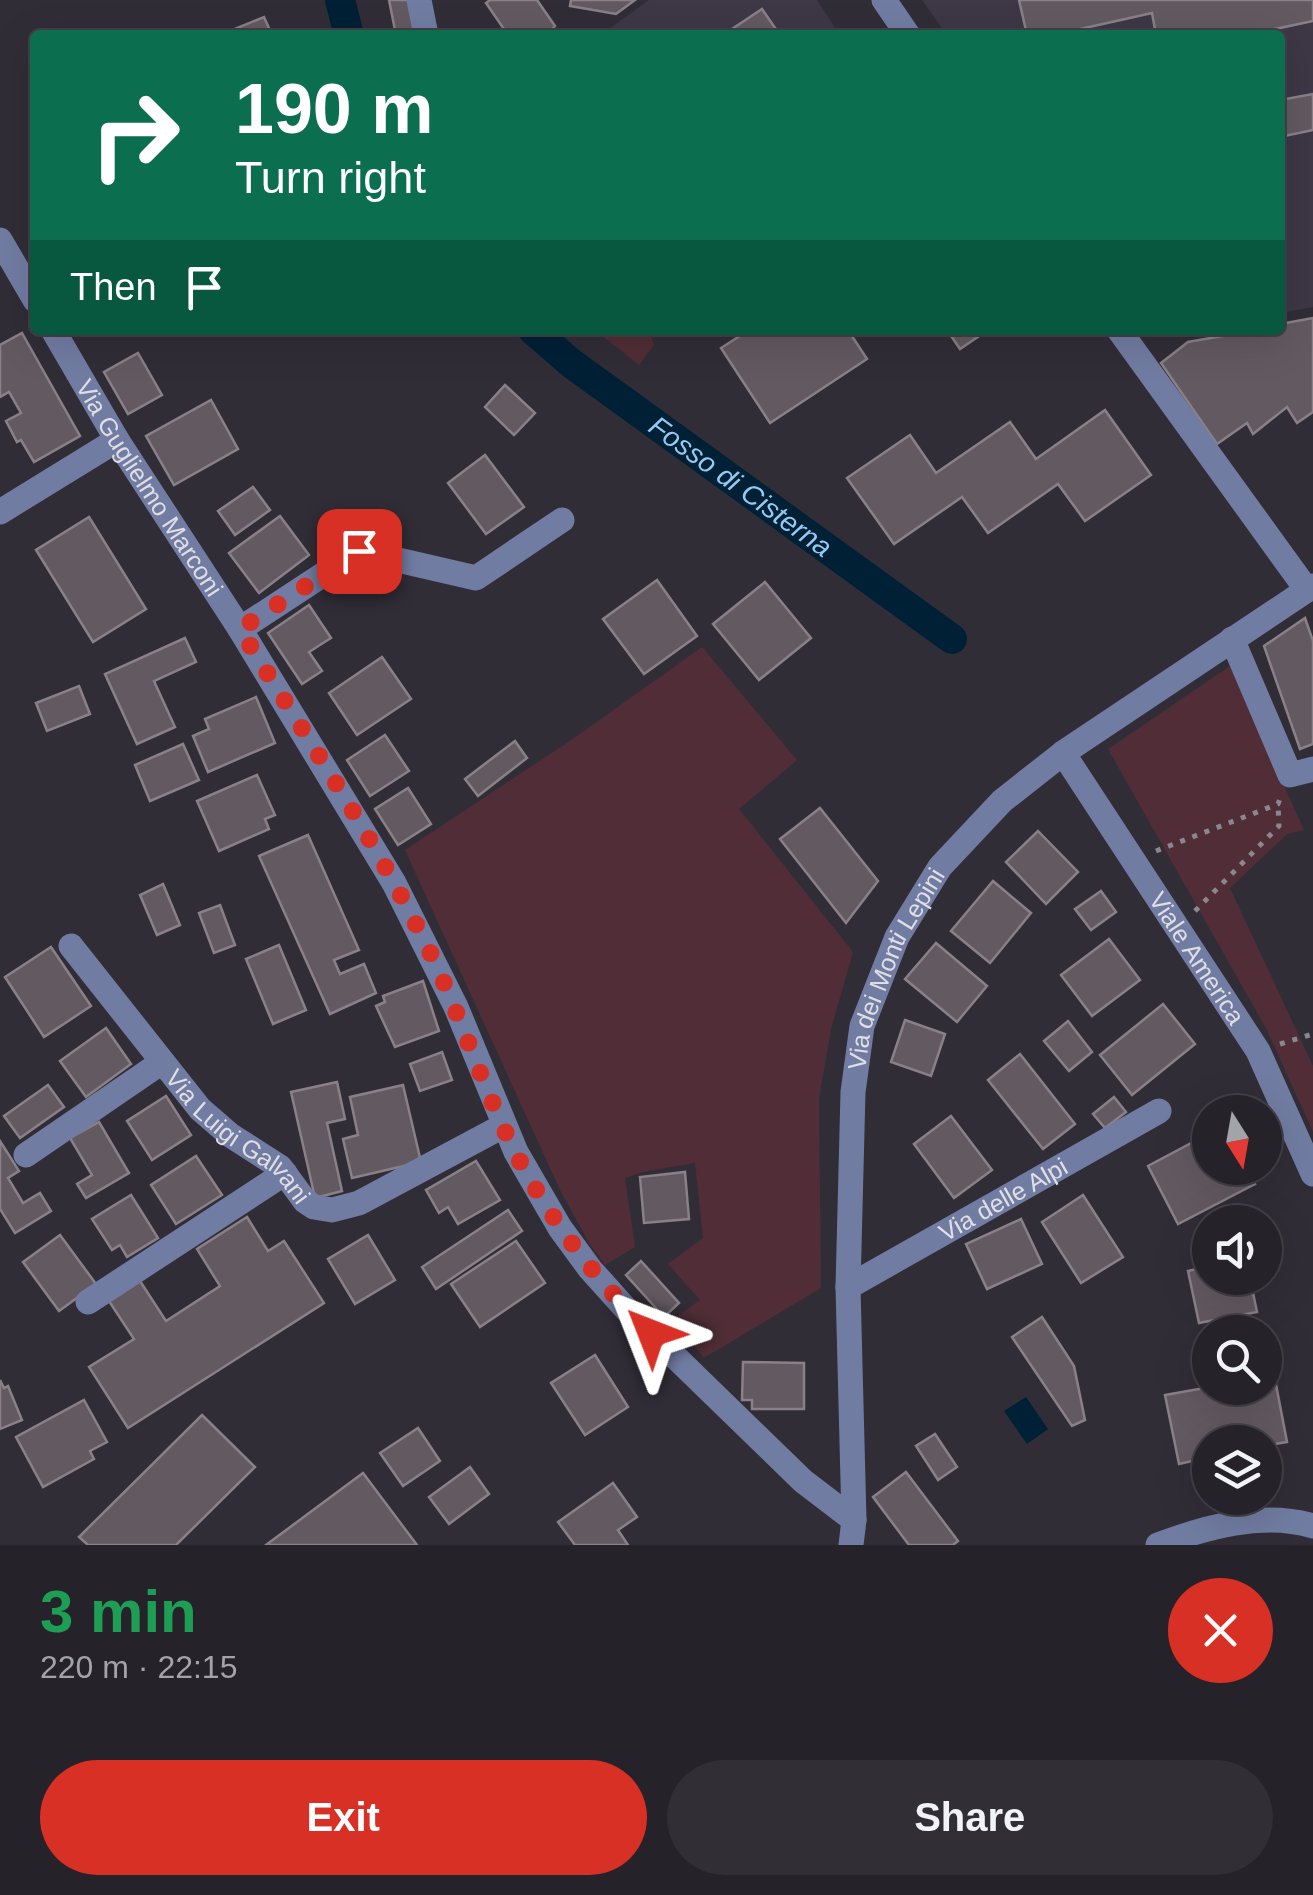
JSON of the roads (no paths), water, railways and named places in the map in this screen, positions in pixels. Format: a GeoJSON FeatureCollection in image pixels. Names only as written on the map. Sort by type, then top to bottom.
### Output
{"type":"FeatureCollection","features":[{"type":"Feature","properties":{"kind":"street"},"geometry":{"type":"LineString","coordinates":[[419,0],[425,30]]}},
{"type":"Feature","properties":{"kind":"street"},"geometry":{"type":"LineString","coordinates":[[884,0],[905,30]]}},
{"type":"Feature","properties":{"kind":"street"},"geometry":{"type":"LineString","coordinates":[[0,240],[30,291]]}},
{"type":"Feature","properties":{"kind":"street","name":"Via Guglielmo Marconi"},"geometry":{"type":"LineString","coordinates":[[55,335],[394,883],[456,1006],[504,1126],[560,1228],[607,1289],[803,1481],[853,1537]]}},
{"type":"Feature","properties":{"kind":"street"},"geometry":{"type":"LineString","coordinates":[[1123,335],[1310,588]]}},
{"type":"Feature","properties":{"kind":"street"},"geometry":{"type":"LineString","coordinates":[[1,508],[117,440]]}},
{"type":"Feature","properties":{"kind":"street"},"geometry":{"type":"LineString","coordinates":[[240,629],[359,551],[476,578],[562,520]]}},
{"type":"Feature","properties":{"kind":"street","name":"Via dei Monti Lepini"},"geometry":{"type":"LineString","coordinates":[[853,1537],[848,1287],[854,1068],[862,1026],[880,975],[917,902],[958,846],[1002,801],[1063,753],[1310,588]]}},
{"type":"Feature","properties":{"kind":"street"},"geometry":{"type":"LineString","coordinates":[[1232,639],[1302,772]]}},
{"type":"Feature","properties":{"kind":"street","name":"Viale America"},"geometry":{"type":"LineString","coordinates":[[1063,753],[1258,1051],[1313,1174]]}},
{"type":"Feature","properties":{"kind":"street","name":"Via Luigi Galvani"},"geometry":{"type":"LineString","coordinates":[[71,946],[162,1062],[220,1128],[285,1173],[314,1208],[345,1208],[504,1126]]}},
{"type":"Feature","properties":{"kind":"street"},"geometry":{"type":"LineString","coordinates":[[26,1155],[162,1062]]}},
{"type":"Feature","properties":{"kind":"street","name":"Via delle Alpi"},"geometry":{"type":"LineString","coordinates":[[848,1287],[1159,1111]]}},
{"type":"Feature","properties":{"kind":"street"},"geometry":{"type":"LineString","coordinates":[[88,1302],[285,1173]]}},
{"type":"Feature","properties":{"kind":"street"},"geometry":{"type":"LineString","coordinates":[[1158,1545],[1193,1533],[1259,1520],[1313,1526]]}},
{"type":"Feature","properties":{"kind":"water"},"geometry":{"type":"Polygon","coordinates":[[[1026,1397],[1048,1429],[1027,1444],[1004,1411],[1026,1397]]]}},
{"type":"Feature","properties":{"kind":"waterway","name":"Fosso di Cisterna"},"geometry":{"type":"LineString","coordinates":[[340,0],[348,30]]}},
{"type":"Feature","properties":{"kind":"waterway","name":"Fosso di Cisterna"},"geometry":{"type":"LineString","coordinates":[[539,335],[571,363],[952,639]]}}]}
